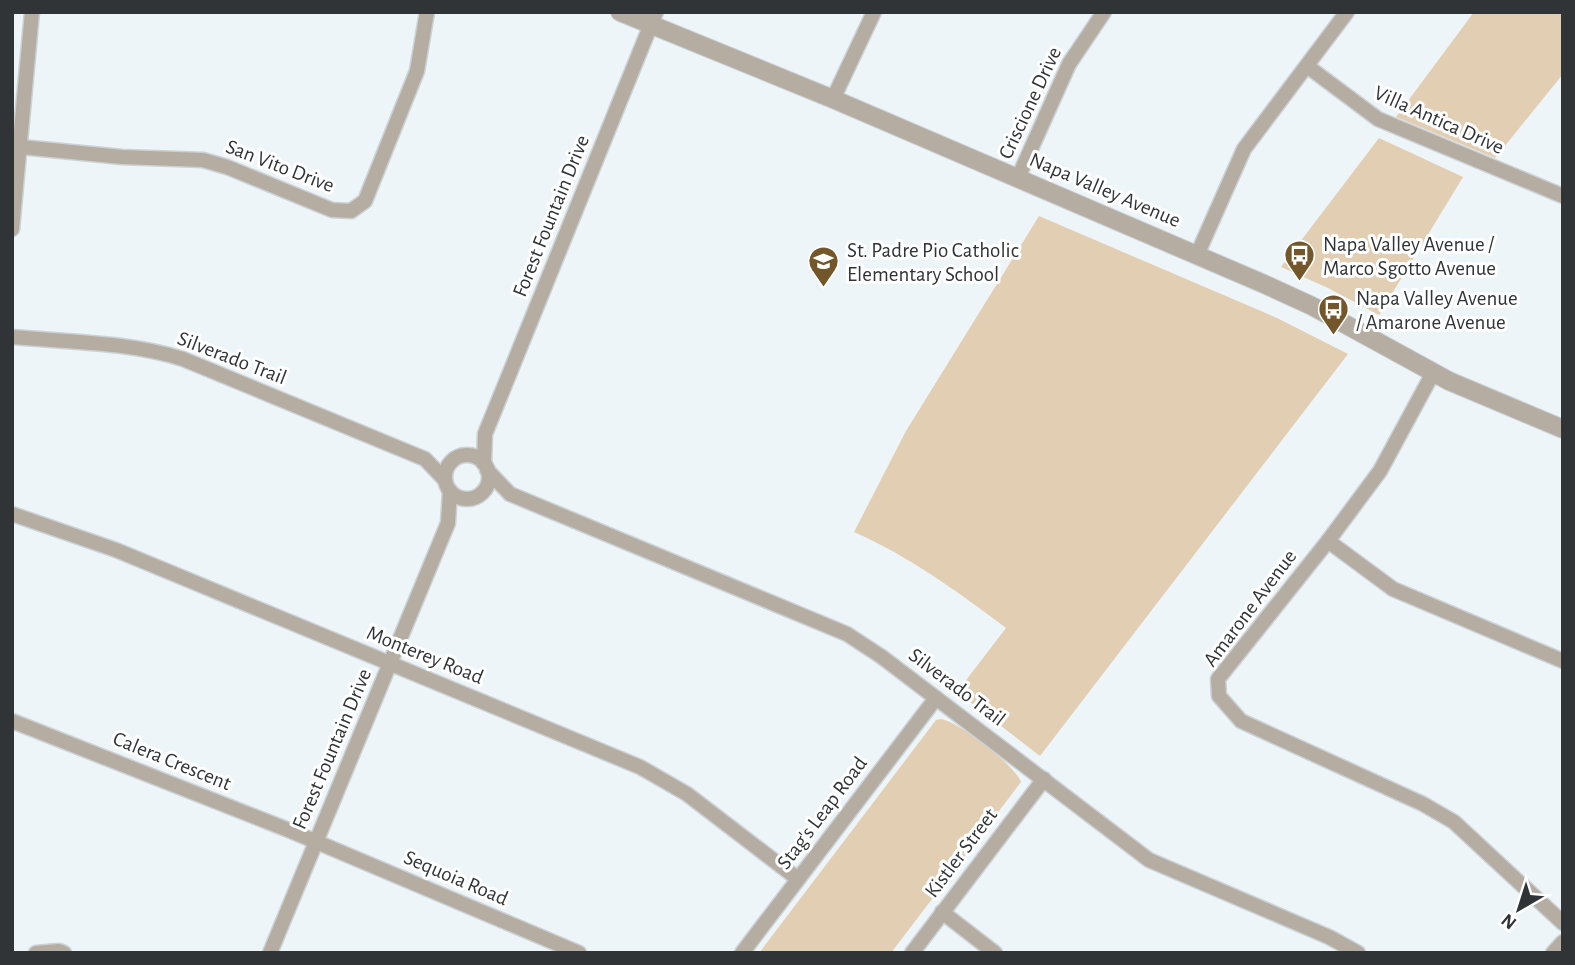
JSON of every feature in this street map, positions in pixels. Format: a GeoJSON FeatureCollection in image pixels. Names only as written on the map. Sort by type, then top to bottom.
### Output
{"type":"FeatureCollection","features":[{"type":"Feature","properties":{"kind":"street"},"geometry":{"type":"LineString","coordinates":[[12,229],[32,12]]}},
{"type":"Feature","properties":{"kind":"street","name":"San Vito Drive"},"geometry":{"type":"LineString","coordinates":[[21,147],[122,157],[203,160],[227,167],[332,210],[351,211],[365,201],[417,71],[426,12]]}},
{"type":"Feature","properties":{"kind":"street","name":"Napa Valley Avenue"},"geometry":{"type":"LineString","coordinates":[[620,12],[654,19],[1197,255],[1312,306],[1433,373],[1563,429]]}},
{"type":"Feature","properties":{"kind":"street"},"geometry":{"type":"LineString","coordinates":[[833,99],[874,12]]}},
{"type":"Feature","properties":{"kind":"street","name":"Criscione Drive"},"geometry":{"type":"LineString","coordinates":[[1018,178],[1069,64],[1104,12]]}},
{"type":"Feature","properties":{"kind":"street"},"geometry":{"type":"LineString","coordinates":[[1197,255],[1244,149],[1347,12]]}},
{"type":"Feature","properties":{"kind":"street","name":"Forest Fountain Drive"},"geometry":{"type":"LineString","coordinates":[[486,467],[485,435],[654,19]]}},
{"type":"Feature","properties":{"kind":"street","name":"Villa Antica Drive"},"geometry":{"type":"LineString","coordinates":[[1307,66],[1378,119],[1563,196]]}},
{"type":"Feature","properties":{"kind":"street","name":"Silverado Trail"},"geometry":{"type":"LineString","coordinates":[[12,337],[129,347],[164,353],[425,459],[459,457]]}},
{"type":"Feature","properties":{"kind":"street","name":"Amarone Avenue"},"geometry":{"type":"LineString","coordinates":[[1433,373],[1380,471],[1219,679],[1219,696],[1241,721],[1423,804],[1454,822],[1563,923]]}},
{"type":"Feature","properties":{"kind":"street","name":"Forest Fountain Drive"},"geometry":{"type":"LineString","coordinates":[[459,457],[485,435]]}},
{"type":"Feature","properties":{"kind":"street"},"geometry":{"type":"LineString","coordinates":[[459,457],[474,457],[486,467],[487,484],[475,497],[459,497],[448,485],[447,467],[459,457]]}},
{"type":"Feature","properties":{"kind":"street","name":"Silverado Trail"},"geometry":{"type":"LineString","coordinates":[[425,459],[448,485]]}},
{"type":"Feature","properties":{"kind":"street","name":"Silverado Trail"},"geometry":{"type":"LineString","coordinates":[[486,467],[510,494],[847,634],[1160,866],[1329,937],[1358,953]]}},
{"type":"Feature","properties":{"kind":"street","name":"Forest Fountain Drive"},"geometry":{"type":"LineString","coordinates":[[270,953],[448,523],[448,485]]}},
{"type":"Feature","properties":{"kind":"street","name":"Silverado Trail"},"geometry":{"type":"LineString","coordinates":[[475,497],[510,494]]}},
{"type":"Feature","properties":{"kind":"street","name":"Forest Fountain Drive"},"geometry":{"type":"LineString","coordinates":[[448,523],[475,497]]}},
{"type":"Feature","properties":{"kind":"street","name":"Monterey Road"},"geometry":{"type":"LineString","coordinates":[[12,514],[116,550],[659,776],[687,793],[798,879]]}},
{"type":"Feature","properties":{"kind":"street"},"geometry":{"type":"LineString","coordinates":[[1328,541],[1393,589],[1563,661]]}},
{"type":"Feature","properties":{"kind":"street","name":"Stag's Leap Road"},"geometry":{"type":"LineString","coordinates":[[742,953],[936,698]]}},
{"type":"Feature","properties":{"kind":"street","name":"Calera Crescent"},"geometry":{"type":"LineString","coordinates":[[12,720],[316,842]]}},
{"type":"Feature","properties":{"kind":"street","name":"Kistler Street"},"geometry":{"type":"LineString","coordinates":[[912,953],[1044,779]]}},
{"type":"Feature","properties":{"kind":"street","name":"Sequoia Road"},"geometry":{"type":"LineString","coordinates":[[316,842],[579,953]]}},
{"type":"Feature","properties":{"kind":"street"},"geometry":{"type":"LineString","coordinates":[[942,912],[995,953]]}},
{"type":"Feature","properties":{"kind":"street"},"geometry":{"type":"LineString","coordinates":[[1553,953],[1563,942]]}},
{"type":"Feature","properties":{"kind":"street"},"geometry":{"type":"LineString","coordinates":[[36,953],[64,953]]}},
{"type":"Feature","properties":{"kind":"shaded area"},"geometry":{"type":"Polygon","coordinates":[[[1474,12],[1563,12],[1563,74],[1495,158],[1396,117],[1474,12]]]}},
{"type":"Feature","properties":{"kind":"shaded area"},"geometry":{"type":"Polygon","coordinates":[[[1379,138],[1463,177],[1379,315],[1281,267],[1379,138]]]}},
{"type":"Feature","properties":{"kind":"shaded area"},"geometry":{"type":"Polygon","coordinates":[[[1039,216],[1277,318],[1348,354],[1040,756],[957,692],[1006,628],[933,576],[854,532],[906,431],[1039,216]]]}},
{"type":"Feature","properties":{"kind":"shaded area"},"geometry":{"type":"Polygon","coordinates":[[[941,719],[986,745],[1009,765],[1021,782],[891,953],[759,953],[936,720],[941,719]]]}},
{"type":"Feature","properties":{"kind":"place","name":"Napa Valley Avenue / Marco Sgotto Avenue"},"geometry":{"type":"Point","coordinates":[1300,283]}},
{"type":"Feature","properties":{"kind":"place","name":"St. Padre Pio Catholic Elementary School"},"geometry":{"type":"Point","coordinates":[824,289]}},
{"type":"Feature","properties":{"kind":"place","name":"Napa Valley Avenue / Amarone Avenue"},"geometry":{"type":"Point","coordinates":[1333,337]}}]}
